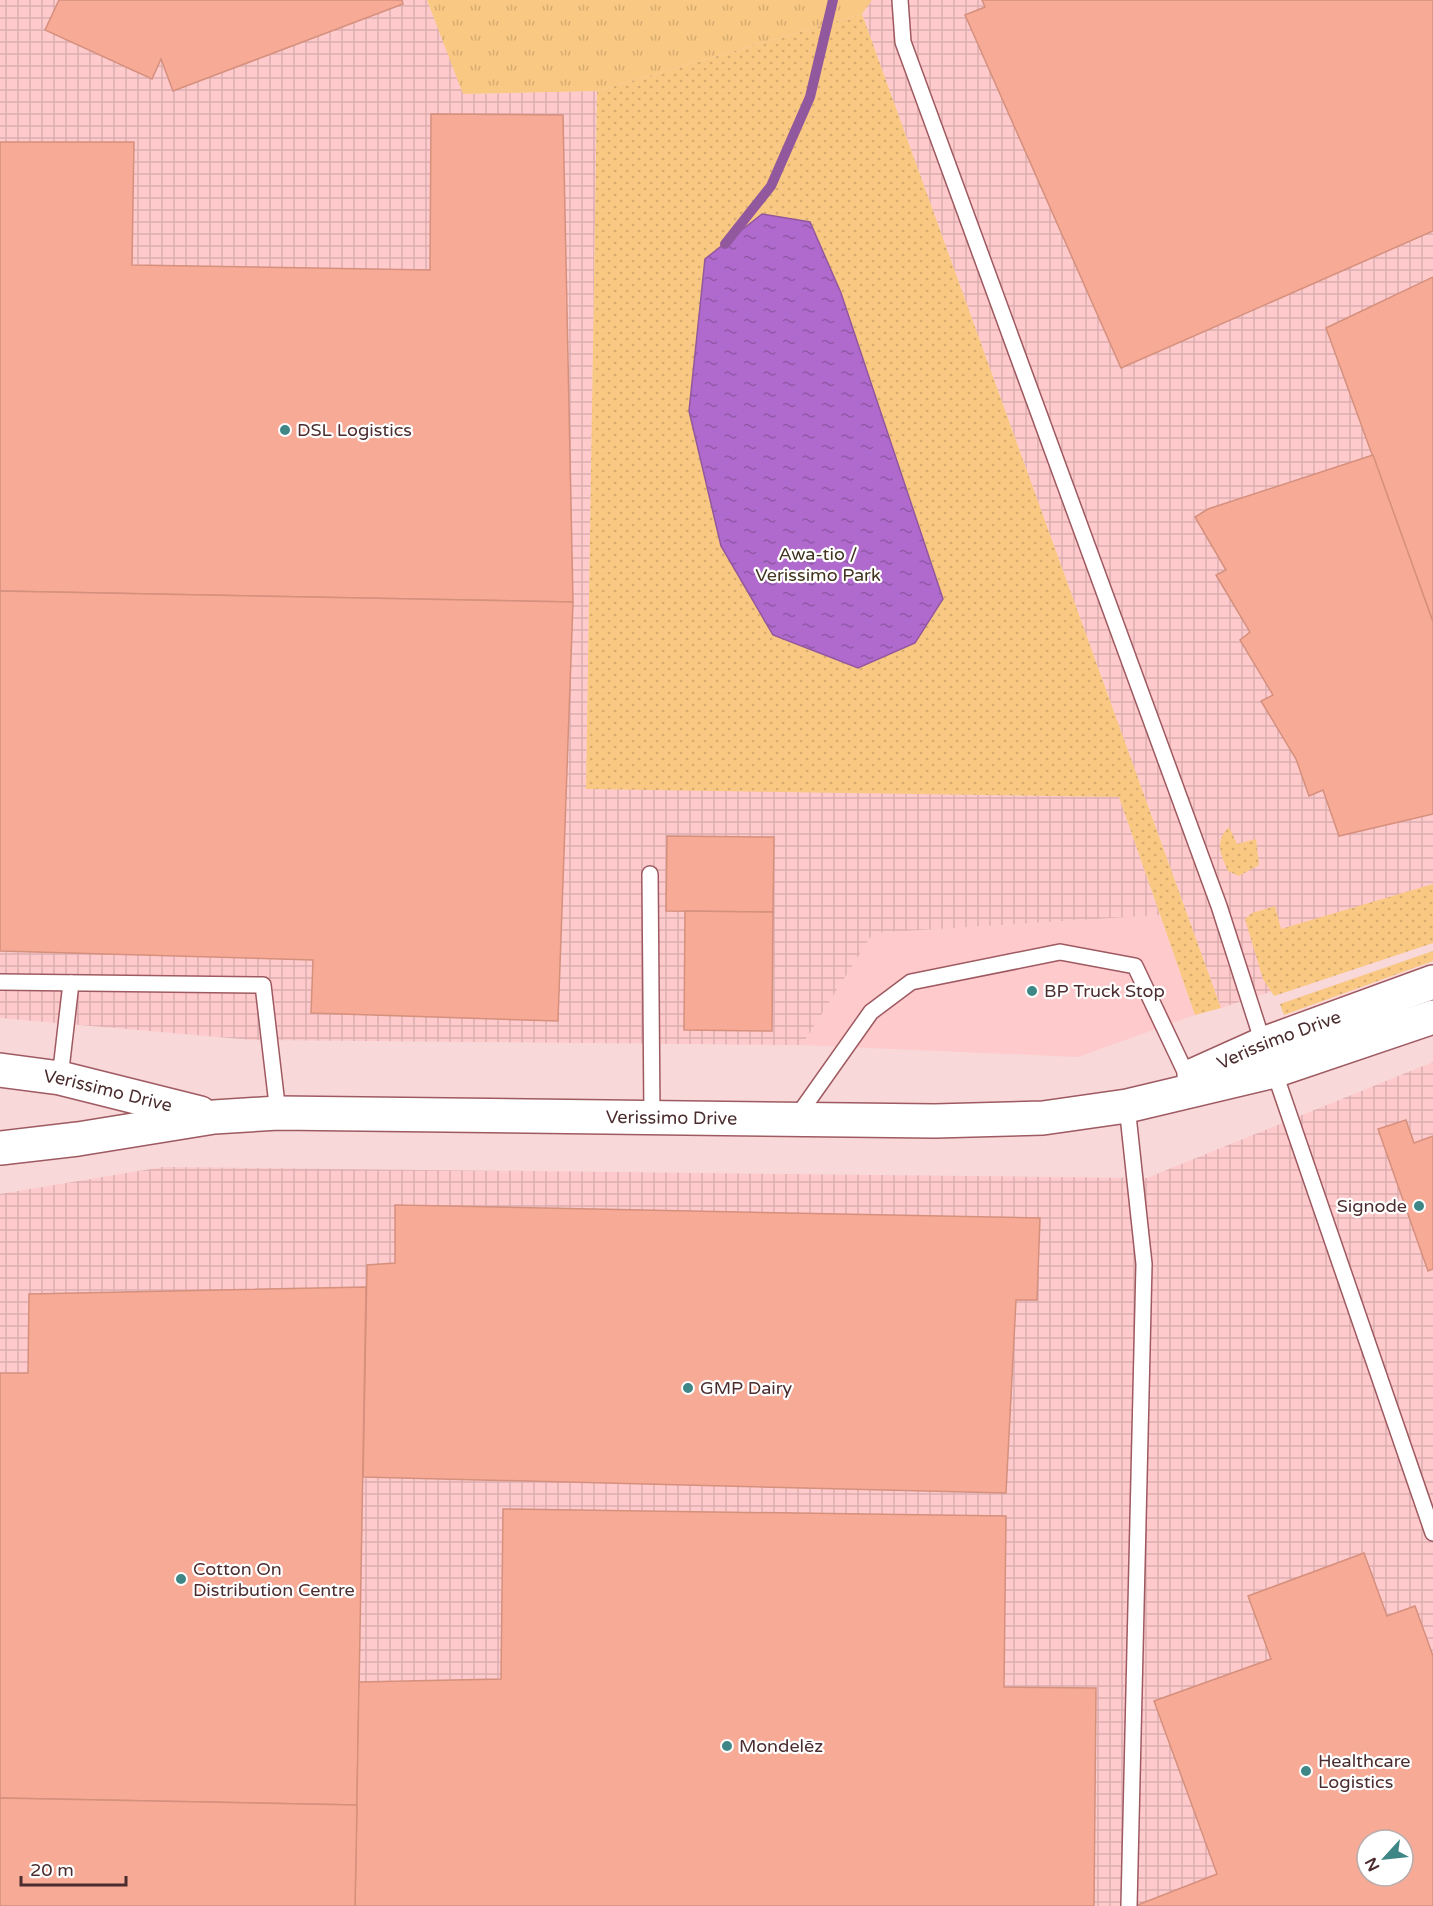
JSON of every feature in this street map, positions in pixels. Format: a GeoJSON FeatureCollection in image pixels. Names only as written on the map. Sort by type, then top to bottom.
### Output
{"type":"FeatureCollection","features":[{"type":"Feature","properties":{"kind":"street","name":"Verissimo Drive"},"geometry":{"type":"LineString","coordinates":[[1269,1057],[1433,982]]}},
{"type":"Feature","properties":{"kind":"street","name":"Verissimo Drive"},"geometry":{"type":"LineString","coordinates":[[0,1148],[78,1139],[214,1117],[278,1113],[935,1121],[1043,1118],[1127,1106],[1269,1057],[1433,1017]]}},
{"type":"Feature","properties":{"kind":"street","name":"Verissimo Drive"},"geometry":{"type":"LineString","coordinates":[[0,1070],[60,1078],[214,1117]]}},
{"type":"Feature","properties":{"kind":"lane"},"geometry":{"type":"LineString","coordinates":[[900,0],[903,42],[1219,906],[1433,1533]]}},
{"type":"Feature","properties":{"kind":"lane"},"geometry":{"type":"LineString","coordinates":[[650,873],[652,1116]]}},
{"type":"Feature","properties":{"kind":"lane"},"geometry":{"type":"LineString","coordinates":[[796,1118],[871,1012],[911,982],[1060,952],[1135,966],[1191,1084]]}},
{"type":"Feature","properties":{"kind":"lane"},"geometry":{"type":"LineString","coordinates":[[0,982],[263,985],[278,1113]]}},
{"type":"Feature","properties":{"kind":"lane"},"geometry":{"type":"LineString","coordinates":[[60,1078],[71,983]]}},
{"type":"Feature","properties":{"kind":"lane"},"geometry":{"type":"LineString","coordinates":[[1127,1106],[1144,1264],[1129,1906]]}},
{"type":"Feature","properties":{"kind":"shaded area"},"geometry":{"type":"Polygon","coordinates":[[[0,0],[427,0],[464,94],[597,91],[586,788],[1119,797],[1160,915],[873,933],[802,1045],[252,1040],[0,1018],[0,0]]]}},
{"type":"Feature","properties":{"kind":"shaded area"},"geometry":{"type":"Polygon","coordinates":[[[872,0],[1433,0],[1433,938],[1221,1008],[862,14],[872,0]]]}},
{"type":"Feature","properties":{"kind":"shaded area"},"geometry":{"type":"Polygon","coordinates":[[[1160,915],[1195,1015],[1078,1057],[802,1045],[873,933],[1160,915]]]}},
{"type":"Feature","properties":{"kind":"shaded area"},"geometry":{"type":"Polygon","coordinates":[[[1433,1062],[1433,1906],[0,1906],[0,1194],[163,1167],[1147,1178],[1433,1062]]]}},
{"type":"Feature","properties":{"kind":"green space"},"geometry":{"type":"Polygon","coordinates":[[[427,0],[872,0],[862,14],[597,91],[463,94],[427,0]]]}},
{"type":"Feature","properties":{"kind":"green space","name":"Awa-tio / Verissimo Park"},"geometry":{"type":"Polygon","coordinates":[[[862,14],[1221,1008],[1195,1015],[1119,797],[586,789],[597,91],[862,14]]]}},
{"type":"Feature","properties":{"kind":"green space"},"geometry":{"type":"Polygon","coordinates":[[[1229,827],[1237,844],[1256,839],[1259,865],[1239,876],[1228,871],[1221,854],[1220,843],[1224,832],[1229,827]]]}},
{"type":"Feature","properties":{"kind":"green space"},"geometry":{"type":"Polygon","coordinates":[[[1433,884],[1433,943],[1274,996],[1263,979],[1245,919],[1252,913],[1275,906],[1281,929],[1433,884]]]}},
{"type":"Feature","properties":{"kind":"green space"},"geometry":{"type":"Polygon","coordinates":[[[1433,951],[1433,961],[1284,1015],[1280,1004],[1433,951]]]}},
{"type":"Feature","properties":{"kind":"water"},"geometry":{"type":"Polygon","coordinates":[[[762,214],[810,222],[841,293],[943,599],[915,643],[858,668],[773,635],[721,546],[689,411],[705,259],[762,214]]]}},
{"type":"Feature","properties":{"kind":"building"},"geometry":{"type":"Polygon","coordinates":[[[59,0],[402,0],[403,4],[173,91],[161,59],[152,79],[45,30],[59,0]]]}},
{"type":"Feature","properties":{"kind":"building"},"geometry":{"type":"Polygon","coordinates":[[[982,0],[1433,0],[1433,231],[1121,368],[965,15],[985,7],[982,0]]]}},
{"type":"Feature","properties":{"kind":"building","name":"DSL Logistics"},"geometry":{"type":"Polygon","coordinates":[[[431,114],[563,115],[573,602],[0,591],[0,142],[134,142],[132,265],[430,270],[431,114]]]}},
{"type":"Feature","properties":{"kind":"building"},"geometry":{"type":"Polygon","coordinates":[[[1433,277],[1433,622],[1326,328],[1433,277]]]}},
{"type":"Feature","properties":{"kind":"building"},"geometry":{"type":"Polygon","coordinates":[[[1373,455],[1433,622],[1433,814],[1339,836],[1323,790],[1309,796],[1296,759],[1261,701],[1273,695],[1240,640],[1250,632],[1216,575],[1226,570],[1195,517],[1208,509],[1373,455]]]}},
{"type":"Feature","properties":{"kind":"building"},"geometry":{"type":"Polygon","coordinates":[[[0,591],[573,602],[558,1021],[311,1013],[313,960],[0,951],[0,591]]]}},
{"type":"Feature","properties":{"kind":"building"},"geometry":{"type":"Polygon","coordinates":[[[667,836],[774,837],[773,912],[666,911],[667,836]]]}},
{"type":"Feature","properties":{"kind":"building"},"geometry":{"type":"Polygon","coordinates":[[[685,911],[773,912],[772,1031],[684,1030],[685,911]]]}},
{"type":"Feature","properties":{"kind":"building","name":"Signode"},"geometry":{"type":"Polygon","coordinates":[[[1406,1120],[1414,1143],[1433,1136],[1433,1269],[1428,1271],[1378,1129],[1406,1120]]]}},
{"type":"Feature","properties":{"kind":"building","name":"GMP Dairy"},"geometry":{"type":"Polygon","coordinates":[[[395,1205],[1040,1218],[1037,1300],[1016,1300],[1006,1493],[363,1477],[367,1265],[395,1263],[395,1205]]]}},
{"type":"Feature","properties":{"kind":"building","name":"Cotton On Distribution Centre"},"geometry":{"type":"Polygon","coordinates":[[[366,1287],[357,1805],[0,1798],[0,1373],[28,1373],[29,1294],[366,1287]]]}},
{"type":"Feature","properties":{"kind":"building","name":"Mondelēz"},"geometry":{"type":"Polygon","coordinates":[[[503,1509],[1006,1516],[1004,1687],[1096,1688],[1094,1906],[355,1906],[359,1682],[501,1679],[503,1509]]]}},
{"type":"Feature","properties":{"kind":"building","name":"Healthcare Logistics"},"geometry":{"type":"Polygon","coordinates":[[[1364,1553],[1387,1616],[1415,1606],[1433,1656],[1433,1906],[1135,1906],[1217,1874],[1154,1701],[1271,1659],[1248,1596],[1364,1553]]]}},
{"type":"Feature","properties":{"kind":"building"},"geometry":{"type":"Polygon","coordinates":[[[0,1798],[357,1805],[355,1906],[0,1906],[0,1798]]]}},
{"type":"Feature","properties":{"kind":"waterway"},"geometry":{"type":"LineString","coordinates":[[725,244],[771,186],[810,97],[833,0]]}},
{"type":"Feature","properties":{"kind":"place","name":"DSL Logistics"},"geometry":{"type":"Point","coordinates":[285,430]}},
{"type":"Feature","properties":{"kind":"place","name":"BP Truck Stop"},"geometry":{"type":"Point","coordinates":[1032,991]}},
{"type":"Feature","properties":{"kind":"place","name":"Signode"},"geometry":{"type":"Point","coordinates":[1419,1206]}},
{"type":"Feature","properties":{"kind":"place","name":"GMP Dairy"},"geometry":{"type":"Point","coordinates":[688,1388]}},
{"type":"Feature","properties":{"kind":"place","name":"Cotton On Distribution Centre"},"geometry":{"type":"Point","coordinates":[181,1579]}},
{"type":"Feature","properties":{"kind":"place","name":"Mondelēz"},"geometry":{"type":"Point","coordinates":[727,1746]}},
{"type":"Feature","properties":{"kind":"place","name":"Healthcare Logistics"},"geometry":{"type":"Point","coordinates":[1306,1771]}}]}
